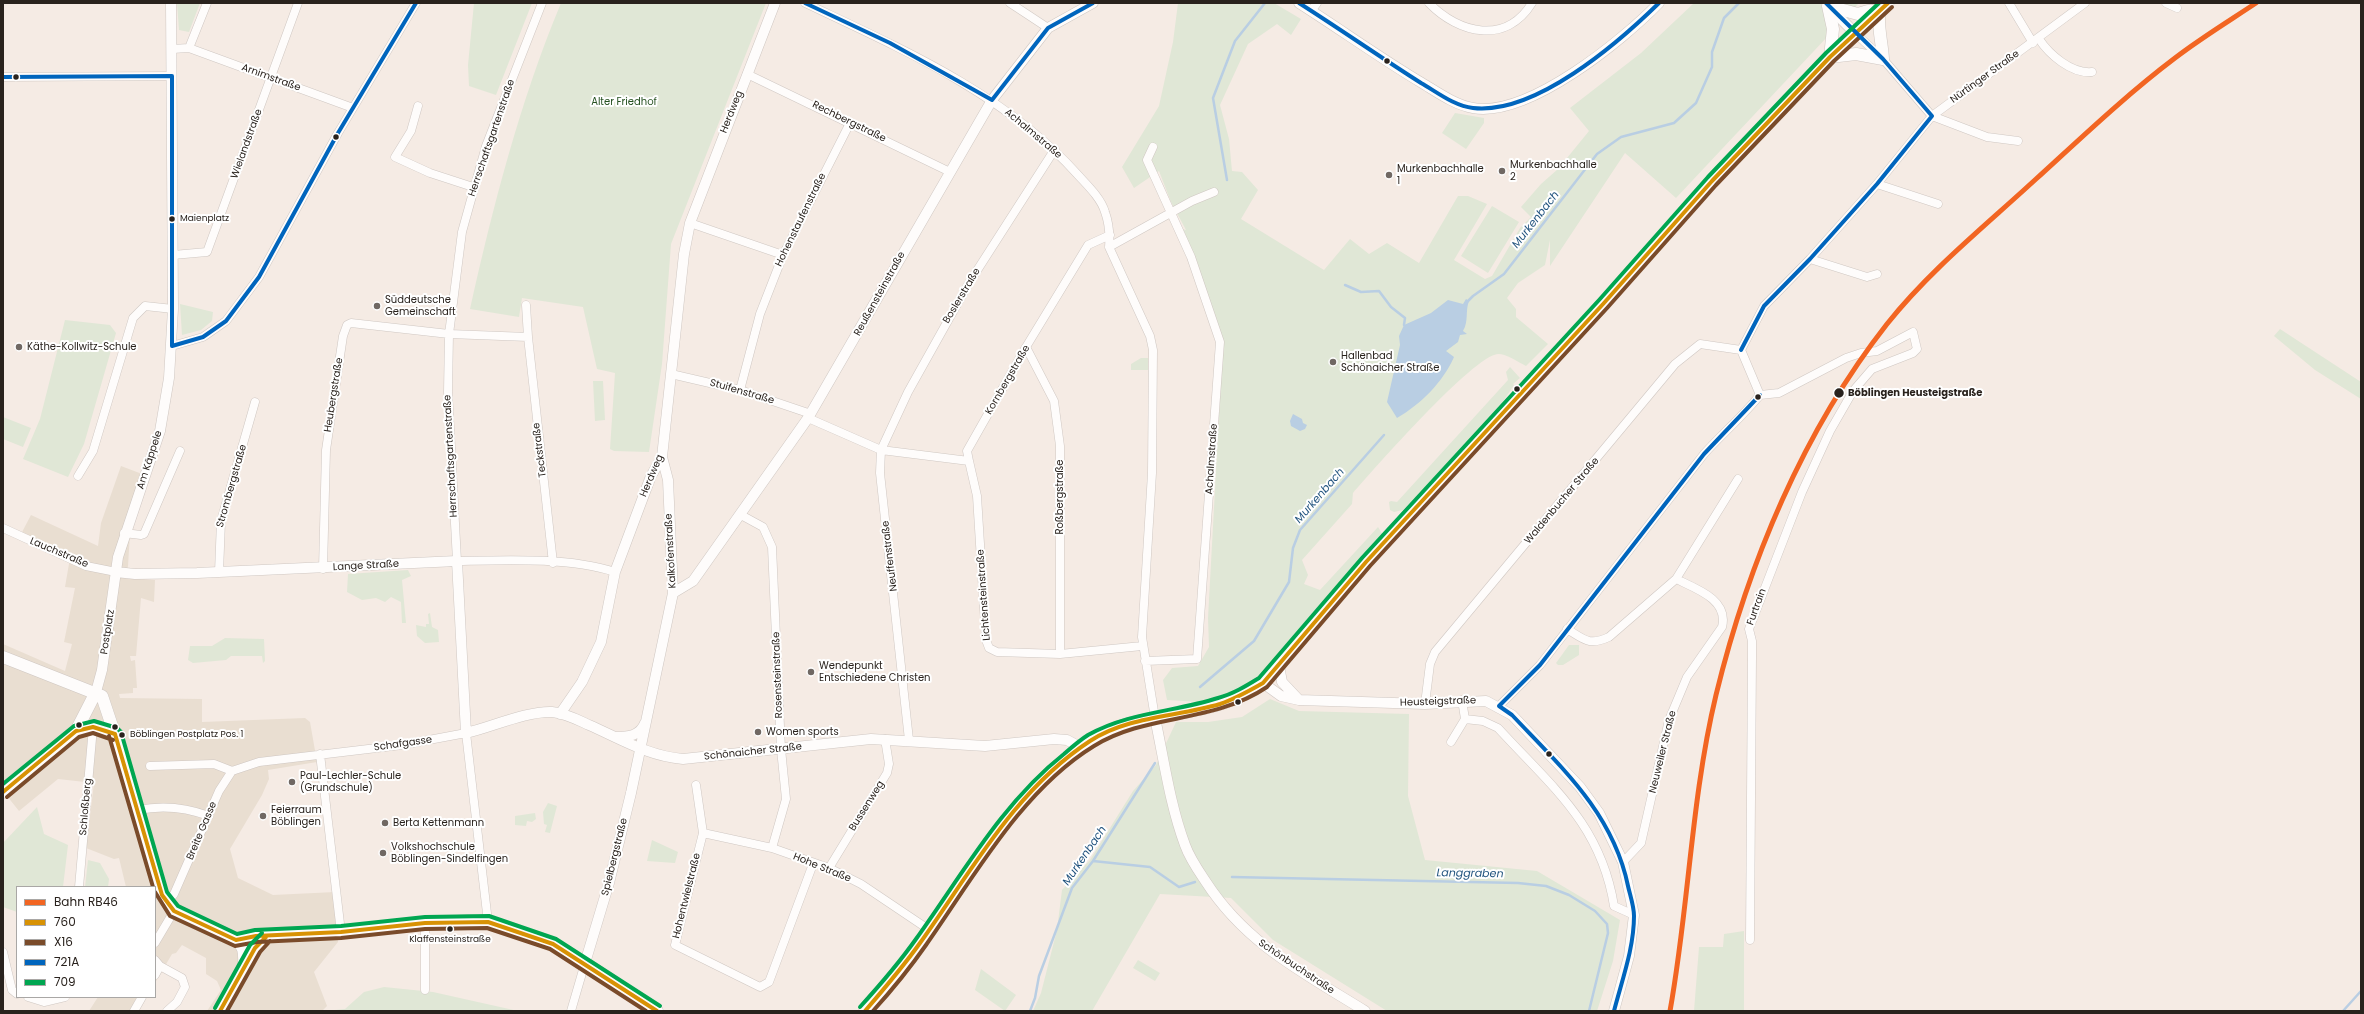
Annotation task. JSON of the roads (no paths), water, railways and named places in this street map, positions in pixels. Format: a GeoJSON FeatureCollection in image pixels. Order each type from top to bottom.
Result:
{"type":"FeatureCollection","features":[{"type":"Feature","properties":{"kind":"main road"},"geometry":{"type":"LineString","coordinates":[[865,1011],[928,929],[998,830],[1043,781],[1082,748],[1112,730],[1155,718],[1217,706],[1244,696],[1263,682],[1366,562],[1604,303],[1712,181],[1830,57],[1888,3]]}},
{"type":"Feature","properties":{"kind":"main road"},"geometry":{"type":"LineString","coordinates":[[1827,4],[1858,14],[1868,11],[1879,11]]}},
{"type":"Feature","properties":{"kind":"main road"},"geometry":{"type":"LineString","coordinates":[[1827,4],[1833,29],[1830,57]]}},
{"type":"Feature","properties":{"kind":"main road"},"geometry":{"type":"LineString","coordinates":[[1830,57],[1856,54],[1883,59],[1882,45],[1878,33],[1879,11]]}},
{"type":"Feature","properties":{"kind":"main road"},"geometry":{"type":"LineString","coordinates":[[3,657],[96,692],[103,698],[138,810],[162,896],[170,907],[236,940],[242,949],[244,968]]}},
{"type":"Feature","properties":{"kind":"main road","name":"Postplatz"},"geometry":{"type":"LineString","coordinates":[[76,731],[96,692]]}},
{"type":"Feature","properties":{"kind":"main road"},"geometry":{"type":"LineString","coordinates":[[3,792],[76,731],[93,727],[115,734]]}},
{"type":"Feature","properties":{"kind":"main road"},"geometry":{"type":"LineString","coordinates":[[236,940],[258,936],[266,937],[341,932],[425,923],[468,921],[488,922],[553,944],[585,963],[657,1011]]}},
{"type":"Feature","properties":{"kind":"main road"},"geometry":{"type":"LineString","coordinates":[[220,1011],[258,943],[266,937]]}},
{"type":"Feature","properties":{"kind":"street","name":"Am Käppele"},"geometry":{"type":"LineString","coordinates":[[116,572],[124,534],[160,431],[166,405],[172,346],[173,255],[171,3]]}},
{"type":"Feature","properties":{"kind":"street"},"geometry":{"type":"LineString","coordinates":[[172,49],[189,48],[208,3]]}},
{"type":"Feature","properties":{"kind":"street","name":"Wielandstraße"},"geometry":{"type":"LineString","coordinates":[[173,255],[207,252],[298,3]]}},
{"type":"Feature","properties":{"kind":"street"},"geometry":{"type":"LineString","coordinates":[[172,346],[203,337],[226,321],[259,277],[353,108],[416,3]]}},
{"type":"Feature","properties":{"kind":"street","name":"Herrschaftsgartenstraße"},"geometry":{"type":"LineString","coordinates":[[488,922],[466,733],[450,450],[449,334],[462,232],[473,187],[492,131],[542,3]]}},
{"type":"Feature","properties":{"kind":"street","name":"Herdweg"},"geometry":{"type":"LineString","coordinates":[[560,714],[582,682],[601,642],[615,572],[651,476],[662,457],[684,254],[690,222],[775,3]]}},
{"type":"Feature","properties":{"kind":"street","name":"Achalmstraße"},"geometry":{"type":"LineString","coordinates":[[806,3],[890,43],[992,100],[1055,150],[1088,187],[1105,210],[1110,234],[1109,247],[1150,336],[1153,350],[1152,473],[1142,646],[1155,718]]}},
{"type":"Feature","properties":{"kind":"street"},"geometry":{"type":"LineString","coordinates":[[1010,3],[1022,6],[1048,28]]}},
{"type":"Feature","properties":{"kind":"street","name":"Reußensteinstraße"},"geometry":{"type":"LineString","coordinates":[[673,593],[693,581],[741,515],[809,416],[992,100],[1048,28],[1093,3]]}},
{"type":"Feature","properties":{"kind":"street"},"geometry":{"type":"LineString","coordinates":[[1299,3],[1314,7],[1438,93],[1473,108],[1489,108],[1508,105],[1529,98],[1547,88],[1617,42],[1659,3]]}},
{"type":"Feature","properties":{"kind":"street"},"geometry":{"type":"LineString","coordinates":[[1429,3],[1438,12],[1466,29],[1486,31],[1507,28],[1526,11],[1532,3]]}},
{"type":"Feature","properties":{"kind":"street"},"geometry":{"type":"LineString","coordinates":[[2009,3],[2036,41],[2048,51],[2059,60],[2078,70],[2092,72]]}},
{"type":"Feature","properties":{"kind":"street","name":"Nürtinger Straße"},"geometry":{"type":"LineString","coordinates":[[1741,350],[1764,306],[1810,259],[1877,184],[1932,116],[2036,41],[2085,3]]}},
{"type":"Feature","properties":{"kind":"street"},"geometry":{"type":"LineString","coordinates":[[2166,3],[2177,8]]}},
{"type":"Feature","properties":{"kind":"street"},"geometry":{"type":"LineString","coordinates":[[1827,4],[1883,59],[1932,116],[1987,137],[2018,141]]}},
{"type":"Feature","properties":{"kind":"street","name":"Arnimstraße"},"geometry":{"type":"LineString","coordinates":[[189,48],[353,108]]}},
{"type":"Feature","properties":{"kind":"street","name":"Rechbergstraße"},"geometry":{"type":"LineString","coordinates":[[747,74],[850,122],[950,172]]}},
{"type":"Feature","properties":{"kind":"street"},"geometry":{"type":"LineString","coordinates":[[3,77],[172,76]]}},
{"type":"Feature","properties":{"kind":"street"},"geometry":{"type":"LineString","coordinates":[[418,106],[411,130],[395,158],[473,187]]}},
{"type":"Feature","properties":{"kind":"street","name":"Hohenstaufenstraße"},"geometry":{"type":"LineString","coordinates":[[740,390],[760,314],[783,255],[850,122]]}},
{"type":"Feature","properties":{"kind":"street","name":"Achalmstraße"},"geometry":{"type":"LineString","coordinates":[[1145,661],[1197,659],[1220,342],[1191,256],[1170,215],[1147,160],[1153,148]]}},
{"type":"Feature","properties":{"kind":"street","name":"Boslerstraße"},"geometry":{"type":"LineString","coordinates":[[881,450],[908,392],[969,283],[1055,150]]}},
{"type":"Feature","properties":{"kind":"street"},"geometry":{"type":"LineString","coordinates":[[1877,184],[1938,204]]}},
{"type":"Feature","properties":{"kind":"street"},"geometry":{"type":"LineString","coordinates":[[1109,247],[1170,215],[1192,201],[1214,192]]}},
{"type":"Feature","properties":{"kind":"street"},"geometry":{"type":"LineString","coordinates":[[690,222],[783,255]]}},
{"type":"Feature","properties":{"kind":"street","name":"Kornbergstraße"},"geometry":{"type":"LineString","coordinates":[[969,461],[967,451],[1026,347],[1088,245],[1110,234]]}},
{"type":"Feature","properties":{"kind":"street"},"geometry":{"type":"LineString","coordinates":[[1810,259],[1867,277],[1877,274]]}},
{"type":"Feature","properties":{"kind":"street","name":"Teckstraße"},"geometry":{"type":"LineString","coordinates":[[526,305],[528,337],[553,563]]}},
{"type":"Feature","properties":{"kind":"street"},"geometry":{"type":"LineString","coordinates":[[78,476],[93,450],[133,318],[145,306],[173,309]]}},
{"type":"Feature","properties":{"kind":"street","name":"Heubergstraße"},"geometry":{"type":"LineString","coordinates":[[323,569],[326,450],[337,370],[347,325],[350,323],[449,334]]}},
{"type":"Feature","properties":{"kind":"street","name":"Furtrain"},"geometry":{"type":"LineString","coordinates":[[1750,940],[1752,656],[1749,629],[1802,492],[1830,431],[1853,391],[1872,369],[1913,353],[1917,349],[1913,332],[1877,351],[1861,353],[1846,358],[1778,392],[1760,395]]}},
{"type":"Feature","properties":{"kind":"street"},"geometry":{"type":"LineString","coordinates":[[449,334],[528,337]]}},
{"type":"Feature","properties":{"kind":"street","name":"Waldenbucher Straße"},"geometry":{"type":"LineString","coordinates":[[1425,704],[1430,664],[1435,652],[1675,364],[1700,344],[1741,350]]}},
{"type":"Feature","properties":{"kind":"street","name":"Roßbergstraße"},"geometry":{"type":"LineString","coordinates":[[1026,347],[1054,401],[1060,446],[1060,654]]}},
{"type":"Feature","properties":{"kind":"street"},"geometry":{"type":"LineString","coordinates":[[1614,1011],[1629,956],[1634,915],[1624,862],[1599,813],[1580,787],[1512,715],[1499,706],[1540,665],[1704,454],[1727,429],[1747,412],[1760,395],[1741,350]]}},
{"type":"Feature","properties":{"kind":"street","name":"Stuifenstraße"},"geometry":{"type":"LineString","coordinates":[[672,374],[740,390],[809,416]]}},
{"type":"Feature","properties":{"kind":"street","name":"Strombergstraße"},"geometry":{"type":"LineString","coordinates":[[219,572],[221,520],[255,402]]}},
{"type":"Feature","properties":{"kind":"street"},"geometry":{"type":"LineString","coordinates":[[809,416],[881,450],[969,461]]}},
{"type":"Feature","properties":{"kind":"street","name":"Neuffenstraße"},"geometry":{"type":"LineString","coordinates":[[881,450],[880,472],[909,740]]}},
{"type":"Feature","properties":{"kind":"street"},"geometry":{"type":"LineString","coordinates":[[124,534],[141,535],[146,529],[180,451]]}},
{"type":"Feature","properties":{"kind":"street","name":"Kalkofenstraße"},"geometry":{"type":"LineString","coordinates":[[641,750],[673,593],[668,480],[662,457]]}},
{"type":"Feature","properties":{"kind":"street","name":"Lichtensteinstraße"},"geometry":{"type":"LineString","coordinates":[[969,461],[977,496],[986,640],[989,648],[997,652],[1060,654],[1142,646]]}},
{"type":"Feature","properties":{"kind":"street"},"geometry":{"type":"LineString","coordinates":[[1568,629],[1587,642],[1597,642],[1609,637],[1676,579],[1738,479]]}},
{"type":"Feature","properties":{"kind":"street","name":"Rosensteinstraße"},"geometry":{"type":"LineString","coordinates":[[741,515],[763,527],[772,547],[781,748],[786,799],[772,848]]}},
{"type":"Feature","properties":{"kind":"street","name":"Lauchstraße"},"geometry":{"type":"LineString","coordinates":[[3,528],[86,566],[116,572]]}},
{"type":"Feature","properties":{"kind":"street","name":"Lange Straße"},"geometry":{"type":"LineString","coordinates":[[116,572],[135,574],[323,569],[496,560],[600,567],[615,572]]}},
{"type":"Feature","properties":{"kind":"street","name":"Postplatz"},"geometry":{"type":"LineString","coordinates":[[96,692],[102,670],[116,572]]}},
{"type":"Feature","properties":{"kind":"street","name":"Neuweiler Straße"},"geometry":{"type":"LineString","coordinates":[[1624,862],[1641,843],[1669,720],[1687,677],[1722,627],[1725,617],[1723,610],[1706,593],[1676,579]]}},
{"type":"Feature","properties":{"kind":"street"},"geometry":{"type":"LineString","coordinates":[[1278,666],[1282,682],[1299,700]]}},
{"type":"Feature","properties":{"kind":"street","name":"Heusteigstraße"},"geometry":{"type":"LineString","coordinates":[[1263,682],[1282,696],[1299,700],[1425,704],[1462,700],[1486,701],[1499,706]]}},
{"type":"Feature","properties":{"kind":"street"},"geometry":{"type":"LineString","coordinates":[[1451,742],[1465,718],[1462,700]]}},
{"type":"Feature","properties":{"kind":"street","name":"Schafgasse"},"geometry":{"type":"LineString","coordinates":[[232,771],[258,762],[402,745],[466,733],[538,714],[560,714]]}},
{"type":"Feature","properties":{"kind":"street","name":"Schönaicher Straße"},"geometry":{"type":"LineString","coordinates":[[560,714],[615,736],[641,750],[656,755],[683,758],[885,739],[985,746],[1054,739],[1067,740],[1082,748]]}},
{"type":"Feature","properties":{"kind":"street","name":"Kalkofenstraße"},"geometry":{"type":"LineString","coordinates":[[615,736],[628,737],[636,734],[643,728],[648,714]]}},
{"type":"Feature","properties":{"kind":"street","name":"Schönbuchstraße"},"geometry":{"type":"LineString","coordinates":[[1155,718],[1176,813],[1185,846],[1192,861],[1226,911],[1260,944],[1365,1011]]}},
{"type":"Feature","properties":{"kind":"street"},"geometry":{"type":"LineString","coordinates":[[1465,718],[1483,721],[1498,728],[1567,803],[1584,824],[1596,844],[1610,881],[1614,906],[1634,915]]}},
{"type":"Feature","properties":{"kind":"street","name":"Schloßberg"},"geometry":{"type":"LineString","coordinates":[[79,886],[93,727]]}},
{"type":"Feature","properties":{"kind":"street","name":"Bussenweg"},"geometry":{"type":"LineString","coordinates":[[829,868],[887,773],[889,764],[885,739]]}},
{"type":"Feature","properties":{"kind":"street","name":"Spielbergstraße"},"geometry":{"type":"LineString","coordinates":[[585,963],[609,881],[641,750]]}},
{"type":"Feature","properties":{"kind":"street"},"geometry":{"type":"LineString","coordinates":[[320,754],[341,932]]}},
{"type":"Feature","properties":{"kind":"street"},"geometry":{"type":"LineString","coordinates":[[150,766],[214,764],[232,771]]}},
{"type":"Feature","properties":{"kind":"street","name":"Breite Gasse"},"geometry":{"type":"LineString","coordinates":[[156,941],[174,894],[219,791],[232,771]]}},
{"type":"Feature","properties":{"kind":"street","name":"Hohentwielstraße"},"geometry":{"type":"LineString","coordinates":[[696,785],[703,833],[675,945],[760,986],[769,982],[773,976],[812,864]]}},
{"type":"Feature","properties":{"kind":"street"},"geometry":{"type":"LineString","coordinates":[[138,810],[161,807],[189,809],[209,816]]}},
{"type":"Feature","properties":{"kind":"street","name":"Hohe Straße"},"geometry":{"type":"LineString","coordinates":[[703,833],[772,848],[812,864],[829,868],[861,884],[928,929]]}},
{"type":"Feature","properties":{"kind":"street"},"geometry":{"type":"LineString","coordinates":[[425,923],[425,990]]}},
{"type":"Feature","properties":{"kind":"street"},"geometry":{"type":"LineString","coordinates":[[3,952],[12,990],[16,993]]}},
{"type":"Feature","properties":{"kind":"street"},"geometry":{"type":"LineString","coordinates":[[158,963],[182,978],[185,987],[177,1002],[167,1011]]}},
{"type":"Feature","properties":{"kind":"street"},"geometry":{"type":"LineString","coordinates":[[571,1011],[585,963]]}},
{"type":"Feature","properties":{"kind":"street"},"geometry":{"type":"LineString","coordinates":[[31,998],[44,1002],[61,998]]}},
{"type":"Feature","properties":{"kind":"street"},"geometry":{"type":"LineString","coordinates":[[134,1011],[141,998]]}},
{"type":"Feature","properties":{"kind":"water"},"geometry":{"type":"Polygon","coordinates":[[[1466,299],[1469,301],[1466,324],[1463,331],[1467,334],[1460,335],[1458,342],[1446,351],[1454,357],[1444,375],[1423,399],[1397,418],[1387,402],[1400,345],[1399,336],[1404,325],[1431,313],[1448,300],[1463,304],[1466,299]]]}},
{"type":"Feature","properties":{"kind":"water"},"geometry":{"type":"Polygon","coordinates":[[[1293,414],[1302,419],[1303,423],[1307,425],[1305,429],[1300,431],[1291,426],[1290,421],[1293,414]]]}},
{"type":"Feature","properties":{"kind":"waterway"},"geometry":{"type":"LineString","coordinates":[[1227,180],[1213,98],[1235,41],[1265,3]]}},
{"type":"Feature","properties":{"kind":"waterway","name":"Murkenbach"},"geometry":{"type":"LineString","coordinates":[[1466,303],[1473,296],[1504,274],[1597,154],[1621,137],[1674,123],[1696,103],[1712,67],[1712,52],[1724,18],[1739,3]]}},
{"type":"Feature","properties":{"kind":"waterway"},"geometry":{"type":"LineString","coordinates":[[1345,285],[1361,292],[1379,291],[1391,307],[1405,318],[1404,325]]}},
{"type":"Feature","properties":{"kind":"waterway","name":"Murkenbach"},"geometry":{"type":"LineString","coordinates":[[1200,687],[1254,641],[1289,582],[1293,548],[1300,530],[1384,435]]}},
{"type":"Feature","properties":{"kind":"waterway","name":"Murkenbach"},"geometry":{"type":"LineString","coordinates":[[1030,1011],[1035,998],[1039,976],[1072,888],[1093,861],[1155,763]]}},
{"type":"Feature","properties":{"kind":"waterway","name":"Langgraben"},"geometry":{"type":"LineString","coordinates":[[1093,861],[1150,867],[1179,887],[1195,882]]}},
{"type":"Feature","properties":{"kind":"waterway","name":"Langgraben"},"geometry":{"type":"LineString","coordinates":[[1232,877],[1518,883],[1546,886],[1569,895],[1595,911],[1607,924],[1608,933],[1589,1011]]}},
{"type":"Feature","properties":{"kind":"waterway"},"geometry":{"type":"LineString","coordinates":[[2343,1011],[2361,991]]}},
{"type":"Feature","properties":{"kind":"rail line","name":"RB46"},"geometry":{"type":"LineString","coordinates":[[1670,1011],[1682,932],[1695,813],[1716,695],[1744,597],[1762,548],[1782,500],[1804,454],[1829,409],[1857,365],[1887,324],[1921,285],[1958,249],[2087,132],[2157,72],[2205,37],[2256,3]]}},
{"type":"Feature","properties":{"kind":"place","name":"Murkenbachhalle 2"},"geometry":{"type":"Point","coordinates":[1502,171]}},
{"type":"Feature","properties":{"kind":"place","name":"Murkenbachhalle 1"},"geometry":{"type":"Point","coordinates":[1389,175]}},
{"type":"Feature","properties":{"kind":"place","name":"Maienplatz"},"geometry":{"type":"Point","coordinates":[172,219]}},
{"type":"Feature","properties":{"kind":"place","name":"Süddeutsche Gemeinschaft"},"geometry":{"type":"Point","coordinates":[377,306]}},
{"type":"Feature","properties":{"kind":"place","name":"Käthe-Kollwitz-Schule"},"geometry":{"type":"Point","coordinates":[19,347]}},
{"type":"Feature","properties":{"kind":"place","name":"Hallenbad Schönaicher Straße"},"geometry":{"type":"Point","coordinates":[1333,362]}},
{"type":"Feature","properties":{"kind":"place","name":"Böblingen Heusteigstraße"},"geometry":{"type":"Point","coordinates":[1839,393]}},
{"type":"Feature","properties":{"kind":"place","name":"Wendepunkt Entschiedene Christen"},"geometry":{"type":"Point","coordinates":[811,672]}},
{"type":"Feature","properties":{"kind":"place","name":"Women sports"},"geometry":{"type":"Point","coordinates":[758,732]}},
{"type":"Feature","properties":{"kind":"place","name":"Böblingen Postplatz Pos. 1"},"geometry":{"type":"Point","coordinates":[122,735]}},
{"type":"Feature","properties":{"kind":"place","name":"Paul-Lechler-Schule (Grundschule)"},"geometry":{"type":"Point","coordinates":[292,782]}},
{"type":"Feature","properties":{"kind":"place","name":"Feierraum Böblingen"},"geometry":{"type":"Point","coordinates":[263,816]}},
{"type":"Feature","properties":{"kind":"place","name":"Berta Kettenmann"},"geometry":{"type":"Point","coordinates":[385,823]}},
{"type":"Feature","properties":{"kind":"place","name":"Volkshochschule Böblingen-Sindelfingen"},"geometry":{"type":"Point","coordinates":[383,853]}},
{"type":"Feature","properties":{"kind":"place","name":"Klaffensteinstraße"},"geometry":{"type":"Point","coordinates":[450,929]}},
{"type":"Feature","properties":{"kind":"park label","name":"Alter Friedhof"},"geometry":{"type":"Point","coordinates":[624,102]}}]}
